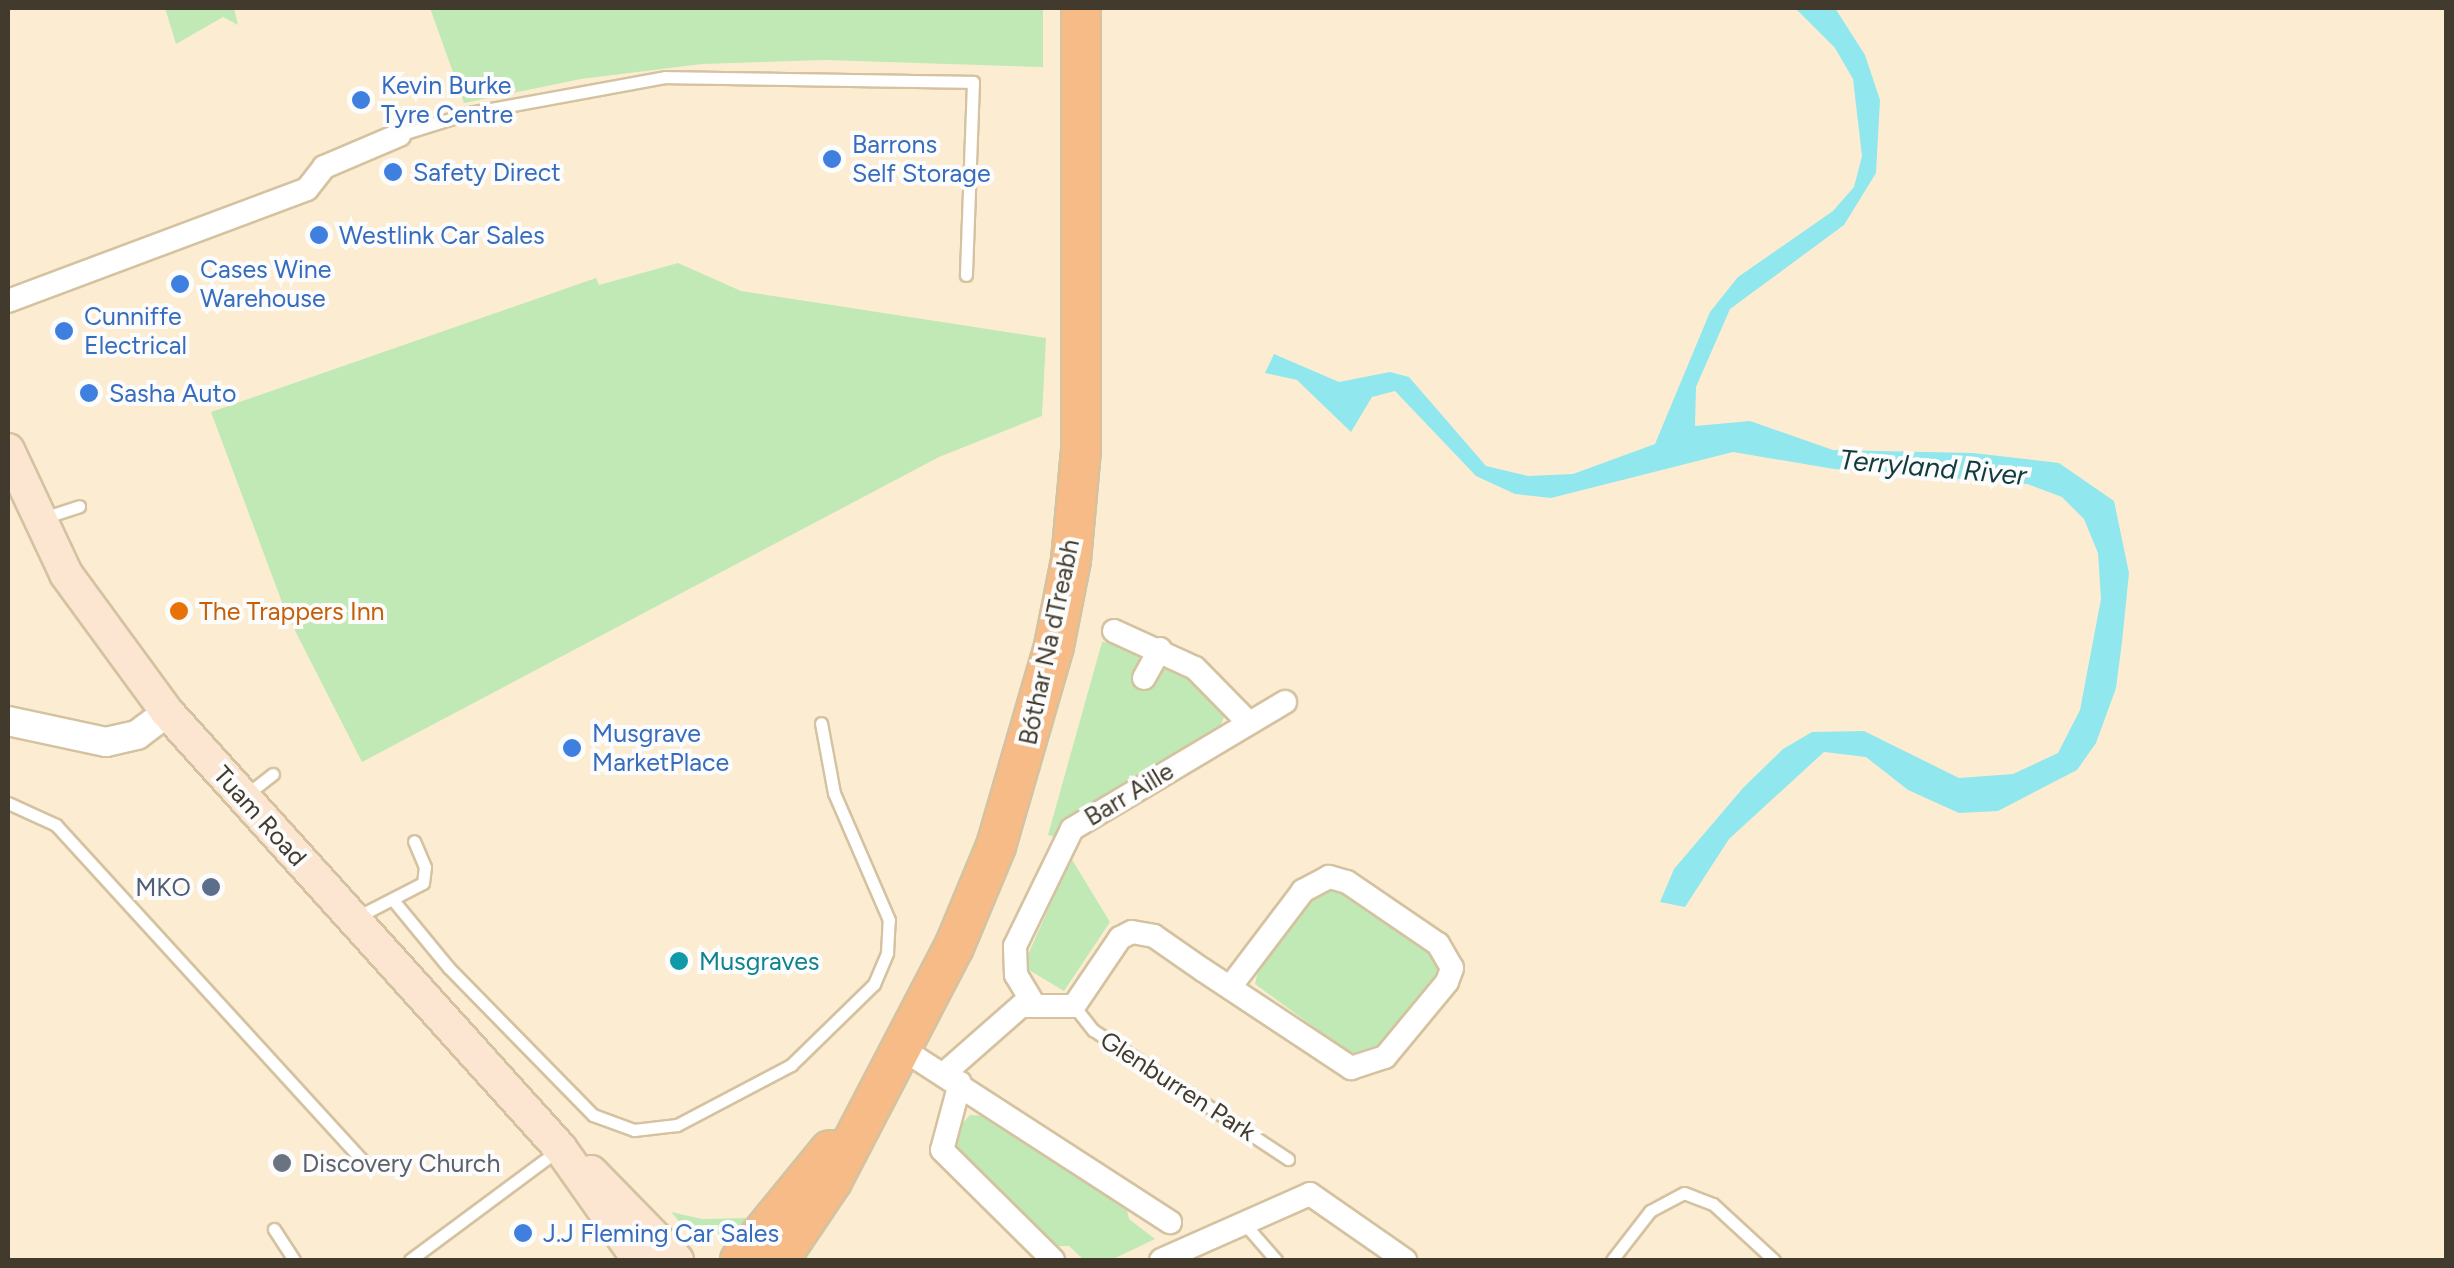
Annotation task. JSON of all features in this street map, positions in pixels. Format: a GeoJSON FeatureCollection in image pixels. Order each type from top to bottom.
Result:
{"type":"FeatureCollection","features":[{"type":"Feature","properties":{"kind":"highway","name":"Bóthar Na dTreabh"},"geometry":{"type":"LineString","coordinates":[[779,1260],[832,1182],[861,1120],[904,1050],[996,846],[1041,697],[1071,560],[1084,366],[1081,8]]}},
{"type":"Feature","properties":{"kind":"highway","name":"Bóthar Na dTreabh"},"geometry":{"type":"LineString","coordinates":[[740,1260],[811,1168],[861,1120]]}},
{"type":"Feature","properties":{"kind":"main road","name":"Tuam Road"},"geometry":{"type":"LineString","coordinates":[[8,450],[66,574],[167,712],[560,1148],[637,1259]]}},
{"type":"Feature","properties":{"kind":"main road","name":"Tuam Road"},"geometry":{"type":"LineString","coordinates":[[560,1148],[618,1193],[677,1260]]}},
{"type":"Feature","properties":{"kind":"street"},"geometry":{"type":"LineString","coordinates":[[8,301],[307,189],[324,167],[399,135]]}},
{"type":"Feature","properties":{"kind":"street"},"geometry":{"type":"LineString","coordinates":[[1114,631],[1160,649],[1213,682],[1249,723]]}},
{"type":"Feature","properties":{"kind":"street"},"geometry":{"type":"LineString","coordinates":[[1144,678],[1160,649]]}},
{"type":"Feature","properties":{"kind":"street","name":"Barr Aille"},"geometry":{"type":"LineString","coordinates":[[1033,1003],[1016,974],[1016,946],[1072,830],[1285,702]]}},
{"type":"Feature","properties":{"kind":"street"},"geometry":{"type":"LineString","coordinates":[[8,721],[106,742],[137,735],[167,712]]}},
{"type":"Feature","properties":{"kind":"street"},"geometry":{"type":"LineString","coordinates":[[1053,1260],[942,1150],[953,1077],[997,1024],[1033,1003],[1074,1006],[1120,938],[1132,932],[1154,936],[1230,988],[1361,1070],[1385,1057],[1447,982],[1450,958],[1347,882],[1328,877],[1302,891],[1230,988]]}},
{"type":"Feature","properties":{"kind":"street"},"geometry":{"type":"LineString","coordinates":[[904,1050],[953,1077],[1170,1222]]}},
{"type":"Feature","properties":{"kind":"street"},"geometry":{"type":"LineString","coordinates":[[1162,1260],[1242,1221],[1310,1194],[1328,1201],[1405,1260]]}},
{"type":"Feature","properties":{"kind":"lane"},"geometry":{"type":"LineString","coordinates":[[399,135],[469,114],[666,78],[972,82],[966,275]]}},
{"type":"Feature","properties":{"kind":"lane"},"geometry":{"type":"LineString","coordinates":[[39,520],[78,506]]}},
{"type":"Feature","properties":{"kind":"lane"},"geometry":{"type":"LineString","coordinates":[[393,900],[449,968],[593,1116],[634,1130],[677,1125],[791,1065],[874,984],[887,953],[889,920],[834,793],[821,723]]}},
{"type":"Feature","properties":{"kind":"lane"},"geometry":{"type":"LineString","coordinates":[[242,798],[273,774]]}},
{"type":"Feature","properties":{"kind":"lane"},"geometry":{"type":"LineString","coordinates":[[8,803],[56,826],[103,873],[362,1160]]}},
{"type":"Feature","properties":{"kind":"lane"},"geometry":{"type":"LineString","coordinates":[[354,919],[393,900],[426,875],[414,841]]}},
{"type":"Feature","properties":{"kind":"lane","name":"Glenburren Park"},"geometry":{"type":"LineString","coordinates":[[1074,1006],[1093,1030],[1288,1159]]}},
{"type":"Feature","properties":{"kind":"lane"},"geometry":{"type":"LineString","coordinates":[[410,1260],[560,1148]]}},
{"type":"Feature","properties":{"kind":"lane"},"geometry":{"type":"LineString","coordinates":[[1612,1260],[1650,1211],[1684,1193],[1713,1204],[1774,1260]]}},
{"type":"Feature","properties":{"kind":"lane"},"geometry":{"type":"LineString","coordinates":[[1242,1221],[1276,1260]]}},
{"type":"Feature","properties":{"kind":"lane"},"geometry":{"type":"LineString","coordinates":[[274,1229],[294,1260]]}},
{"type":"Feature","properties":{"kind":"green space"},"geometry":{"type":"Polygon","coordinates":[[[165,8],[234,8],[238,25],[223,17],[176,44],[165,8]]]}},
{"type":"Feature","properties":{"kind":"green space"},"geometry":{"type":"Polygon","coordinates":[[[430,8],[1043,8],[1043,67],[825,60],[702,64],[581,79],[464,103],[430,8]]]}},
{"type":"Feature","properties":{"kind":"green space"},"geometry":{"type":"Polygon","coordinates":[[[678,263],[741,291],[1046,338],[1042,416],[939,457],[362,762],[286,613],[211,412],[596,278],[599,285],[678,263]]]}},
{"type":"Feature","properties":{"kind":"green space"},"geometry":{"type":"Polygon","coordinates":[[[1102,642],[1127,643],[1161,669],[1176,666],[1222,703],[1224,717],[1218,732],[1058,838],[1048,835],[1102,642]]]}},
{"type":"Feature","properties":{"kind":"green space"},"geometry":{"type":"Polygon","coordinates":[[[1071,858],[1110,922],[1064,991],[1029,970],[1027,957],[1071,858]]]}},
{"type":"Feature","properties":{"kind":"green space"},"geometry":{"type":"Polygon","coordinates":[[[1339,889],[1437,954],[1441,973],[1376,1052],[1355,1057],[1255,984],[1258,971],[1318,893],[1339,889]]]}},
{"type":"Feature","properties":{"kind":"green space"},"geometry":{"type":"Polygon","coordinates":[[[970,1115],[988,1116],[1126,1206],[1129,1219],[1155,1239],[1111,1260],[1084,1260],[1069,1246],[1053,1246],[955,1153],[952,1135],[970,1115]]]}},
{"type":"Feature","properties":{"kind":"green space"},"geometry":{"type":"Polygon","coordinates":[[[671,1212],[702,1219],[750,1218],[729,1233],[692,1236],[671,1212]]]}},
{"type":"Feature","properties":{"kind":"water","name":"Terryland River"},"geometry":{"type":"Polygon","coordinates":[[[1795,8],[1835,8],[1865,55],[1880,100],[1876,173],[1844,225],[1730,309],[1696,387],[1695,426],[1750,421],[1833,450],[1973,453],[2059,463],[2114,501],[2129,573],[2122,642],[2116,688],[2096,743],[2077,770],[1998,811],[1959,813],[1908,790],[1866,757],[1824,752],[1729,839],[1685,907],[1660,902],[1674,869],[1743,788],[1783,749],[1812,732],[1864,731],[1959,778],[2013,774],[2058,753],[2080,710],[2101,599],[2098,553],[2084,519],[2062,497],[2027,484],[1834,469],[1733,452],[1551,498],[1515,494],[1476,476],[1395,391],[1372,397],[1351,432],[1297,380],[1265,373],[1274,354],[1339,382],[1390,372],[1409,377],[1486,466],[1528,476],[1573,474],[1655,444],[1710,312],[1738,277],[1833,211],[1854,187],[1862,156],[1853,79],[1835,48],[1795,8]]]}},
{"type":"Feature","properties":{"kind":"place","name":"Kevin Burke Tyre Centre"},"geometry":{"type":"Point","coordinates":[361,100]}},
{"type":"Feature","properties":{"kind":"place","name":"Barrons Self Storage"},"geometry":{"type":"Point","coordinates":[832,159]}},
{"type":"Feature","properties":{"kind":"place","name":"Safety Direct"},"geometry":{"type":"Point","coordinates":[393,172]}},
{"type":"Feature","properties":{"kind":"place","name":"Westlink Car Sales"},"geometry":{"type":"Point","coordinates":[319,235]}},
{"type":"Feature","properties":{"kind":"place","name":"Cases Wine Warehouse"},"geometry":{"type":"Point","coordinates":[180,284]}},
{"type":"Feature","properties":{"kind":"place","name":"Cunniffe Electrical"},"geometry":{"type":"Point","coordinates":[64,331]}},
{"type":"Feature","properties":{"kind":"place","name":"Sasha Auto"},"geometry":{"type":"Point","coordinates":[89,393]}},
{"type":"Feature","properties":{"kind":"place","name":"The Trappers Inn"},"geometry":{"type":"Point","coordinates":[179,611]}},
{"type":"Feature","properties":{"kind":"place","name":"Musgrave MarketPlace"},"geometry":{"type":"Point","coordinates":[572,748]}},
{"type":"Feature","properties":{"kind":"place","name":"MKO"},"geometry":{"type":"Point","coordinates":[211,887]}},
{"type":"Feature","properties":{"kind":"place","name":"Musgraves"},"geometry":{"type":"Point","coordinates":[679,961]}},
{"type":"Feature","properties":{"kind":"place","name":"Discovery Church"},"geometry":{"type":"Point","coordinates":[282,1163]}},
{"type":"Feature","properties":{"kind":"place","name":"J.J Fleming Car Sales"},"geometry":{"type":"Point","coordinates":[523,1233]}}]}
